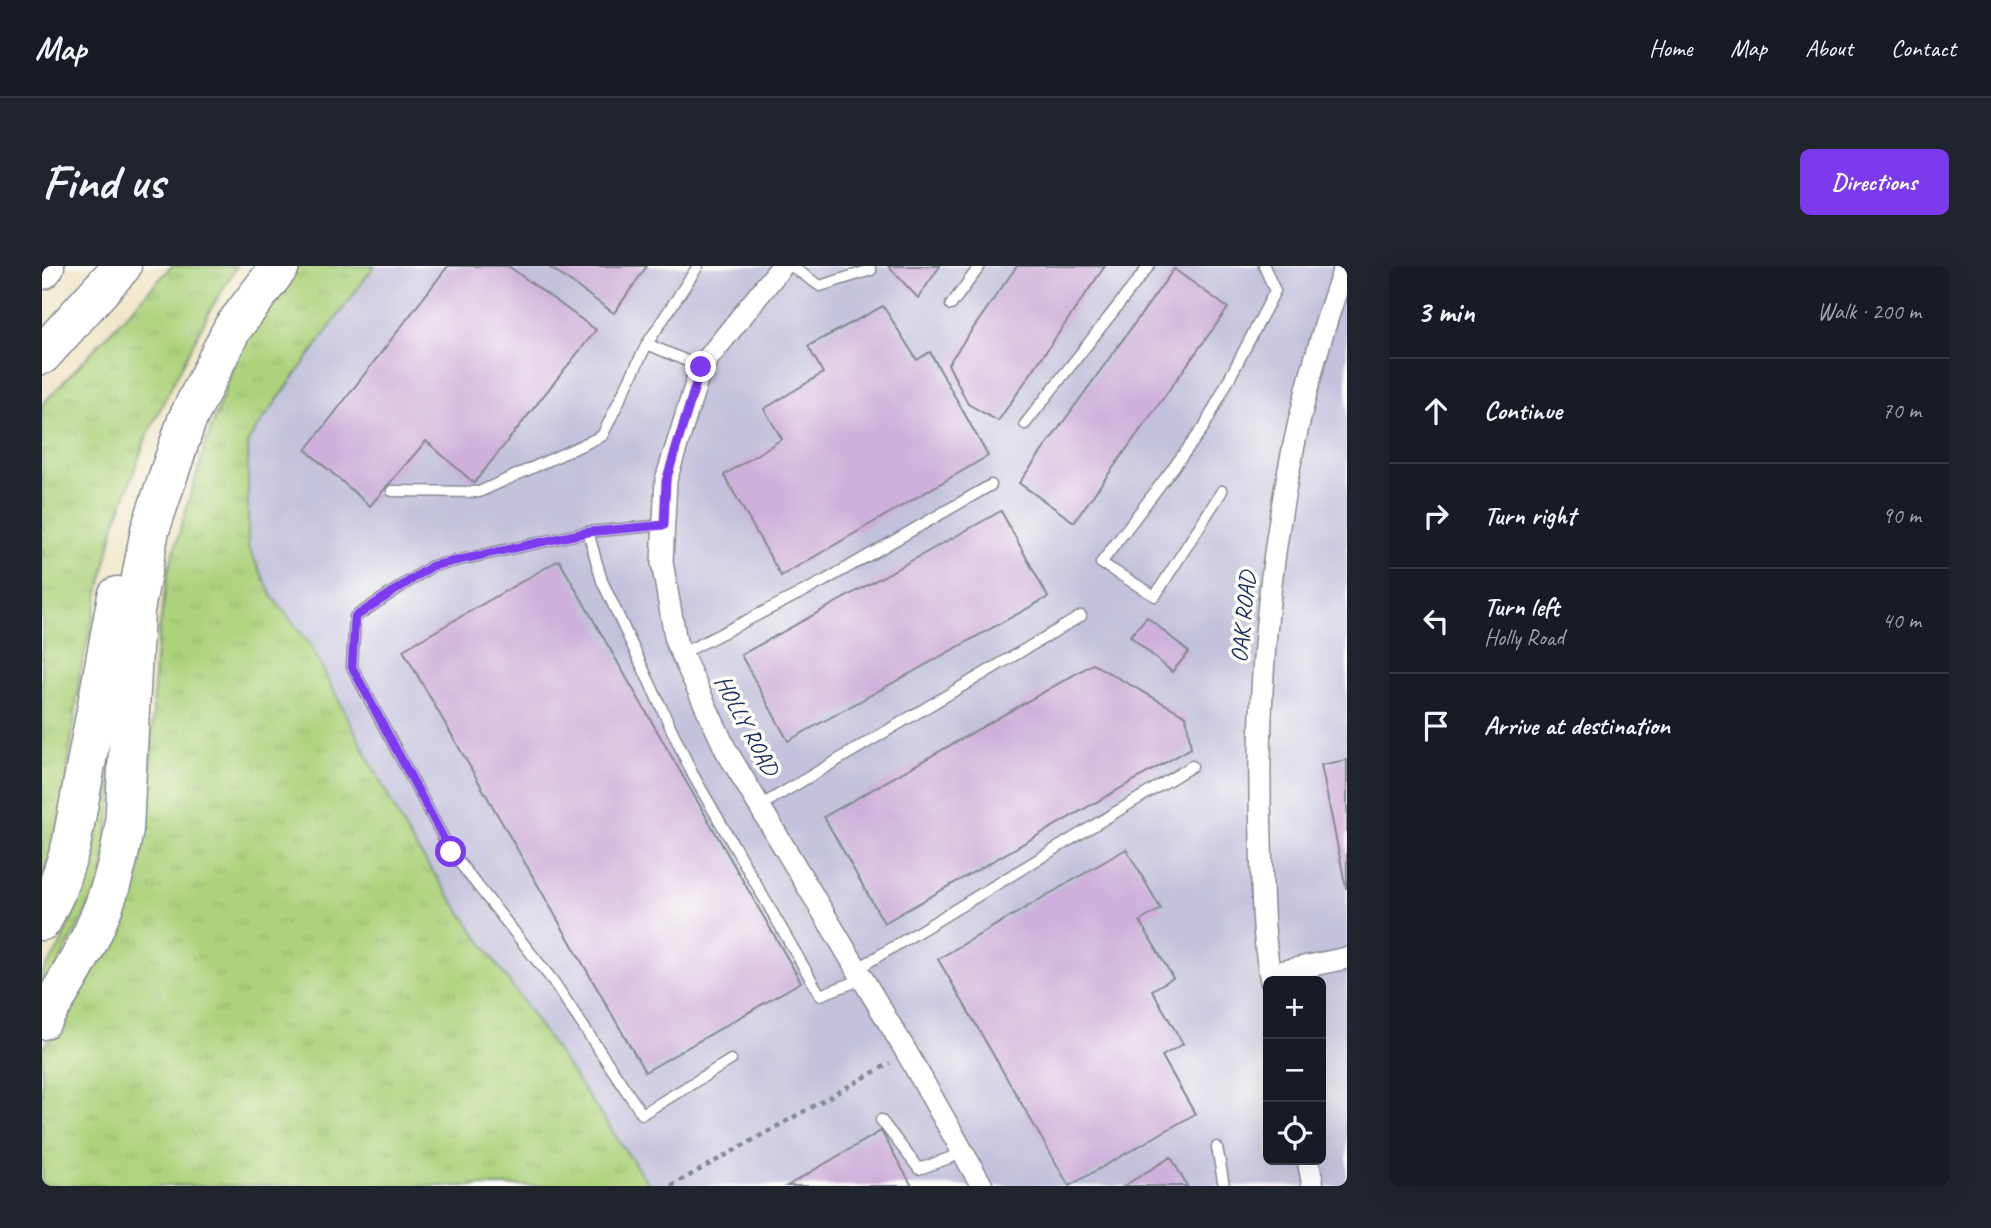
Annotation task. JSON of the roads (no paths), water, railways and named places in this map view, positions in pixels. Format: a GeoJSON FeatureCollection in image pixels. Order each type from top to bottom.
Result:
{"type":"FeatureCollection","features":[{"type":"Feature","properties":{"kind":"highway"},"geometry":{"type":"LineString","coordinates":[[42,355],[122,266]]}},
{"type":"Feature","properties":{"kind":"highway"},"geometry":{"type":"LineString","coordinates":[[42,920],[56,892],[71,846],[116,598],[144,492],[180,400],[229,303],[254,266]]}},
{"type":"Feature","properties":{"kind":"highway"},"geometry":{"type":"LineString","coordinates":[[42,1020],[73,974],[92,938],[119,864],[124,829],[135,610],[150,530],[187,420],[198,397],[232,330],[279,266]]}},
{"type":"Feature","properties":{"kind":"street","name":"HOLLY ROAD"},"geometry":{"type":"LineString","coordinates":[[782,266],[701,367],[666,481],[662,562],[676,642],[726,750],[907,1053],[982,1186]]}},
{"type":"Feature","properties":{"kind":"street","name":"OAK ROAD"},"geometry":{"type":"LineString","coordinates":[[1271,976],[1262,877],[1258,761],[1267,624],[1285,489],[1309,381],[1339,309],[1346,266]]}},
{"type":"Feature","properties":{"kind":"street"},"geometry":{"type":"LineString","coordinates":[[1279,976],[1347,958]]}},
{"type":"Feature","properties":{"kind":"street"},"geometry":{"type":"LineString","coordinates":[[1309,1165],[1313,1186]]}},
{"type":"Feature","properties":{"kind":"lane"},"geometry":{"type":"LineString","coordinates":[[391,491],[479,492],[602,436],[647,345],[698,266]]}},
{"type":"Feature","properties":{"kind":"lane"},"geometry":{"type":"LineString","coordinates":[[791,266],[820,286],[871,270]]}},
{"type":"Feature","properties":{"kind":"lane"},"geometry":{"type":"LineString","coordinates":[[951,305],[980,266]]}},
{"type":"Feature","properties":{"kind":"lane"},"geometry":{"type":"LineString","coordinates":[[1025,424],[1149,266]]}},
{"type":"Feature","properties":{"kind":"lane"},"geometry":{"type":"LineString","coordinates":[[1222,491],[1155,596],[1101,564],[1204,427],[1275,291],[1264,266]]}},
{"type":"Feature","properties":{"kind":"lane"},"geometry":{"type":"LineString","coordinates":[[647,345],[701,367]]}},
{"type":"Feature","properties":{"kind":"lane"},"geometry":{"type":"LineString","coordinates":[[681,654],[824,581],[991,485]]}},
{"type":"Feature","properties":{"kind":"lane"},"geometry":{"type":"LineString","coordinates":[[664,525],[588,532],[432,566],[355,617],[352,667],[451,852],[553,981],[642,1114],[731,1060]]}},
{"type":"Feature","properties":{"kind":"lane"},"geometry":{"type":"LineString","coordinates":[[588,532],[602,581],[693,775],[820,995],[860,974],[1192,766]]}},
{"type":"Feature","properties":{"kind":"lane"},"geometry":{"type":"LineString","coordinates":[[760,806],[1081,616]]}},
{"type":"Feature","properties":{"kind":"lane"},"geometry":{"type":"LineString","coordinates":[[881,1121],[919,1170],[964,1153]]}},
{"type":"Feature","properties":{"kind":"lane"},"geometry":{"type":"LineString","coordinates":[[1217,1147],[1224,1186]]}}]}
